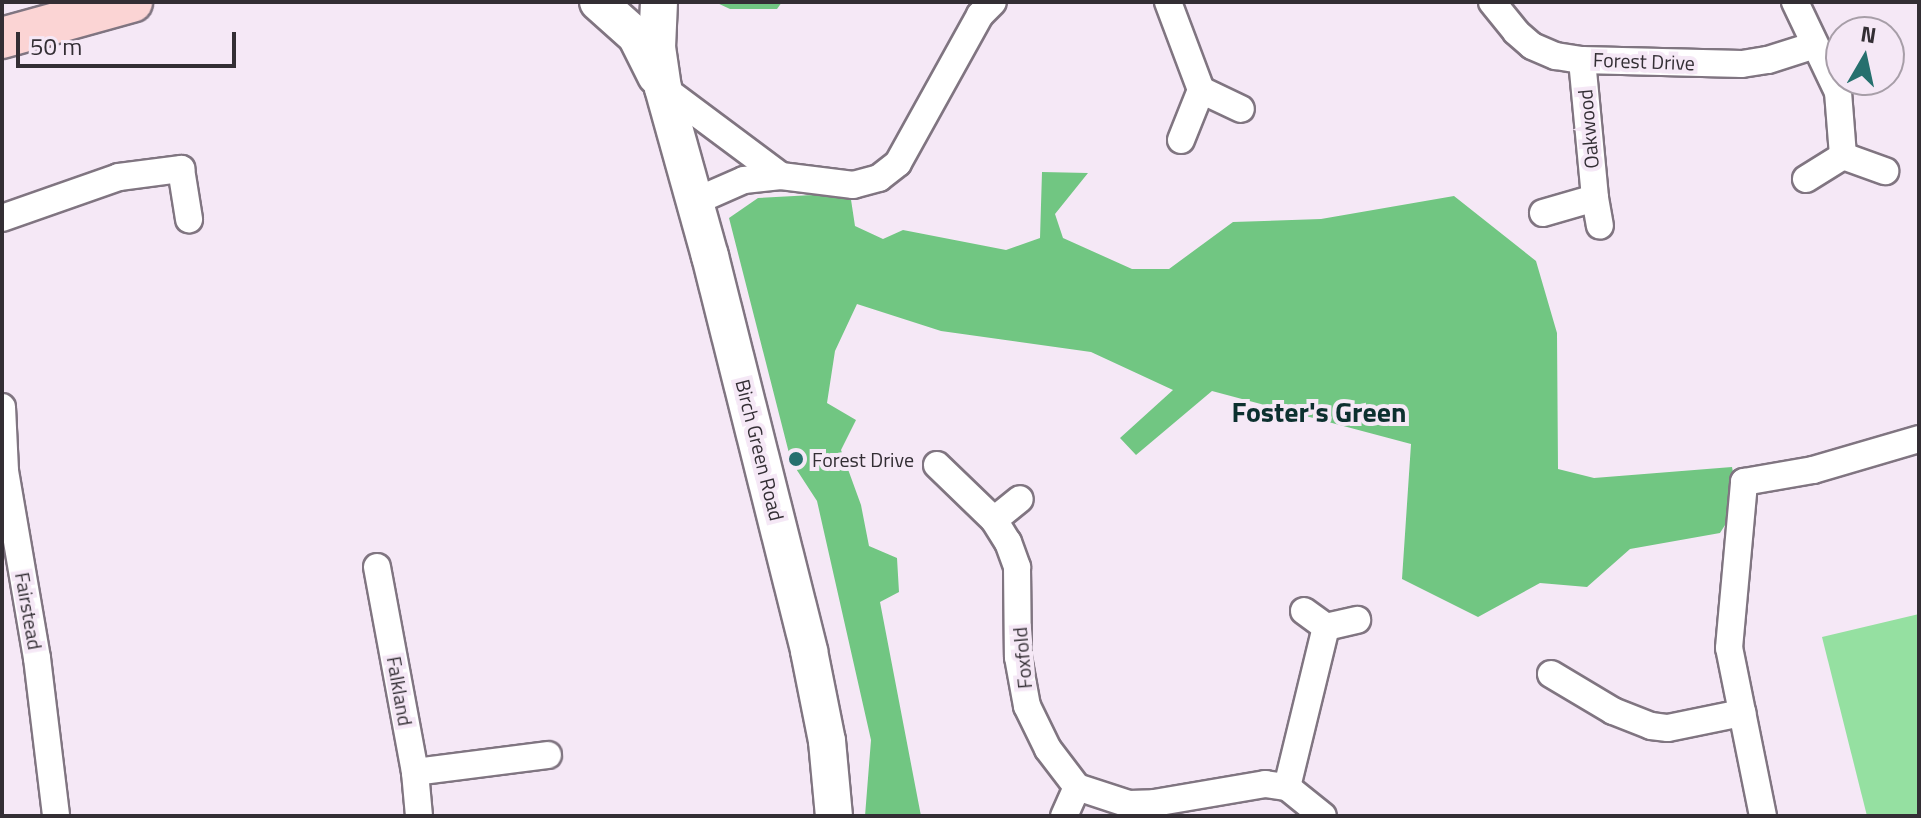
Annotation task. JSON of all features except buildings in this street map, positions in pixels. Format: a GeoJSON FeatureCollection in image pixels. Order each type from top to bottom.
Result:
{"type":"FeatureCollection","features":[{"type":"Feature","properties":{"kind":"main road"},"geometry":{"type":"LineString","coordinates":[[2,38],[132,2]]}},
{"type":"Feature","properties":{"kind":"street","name":"Birch Green Road"},"geometry":{"type":"LineString","coordinates":[[598,2],[636,36],[663,88]]}},
{"type":"Feature","properties":{"kind":"street","name":"Birch Green Road"},"geometry":{"type":"LineString","coordinates":[[659,2],[657,47],[663,88],[696,201],[809,651],[827,741],[834,816]]}},
{"type":"Feature","properties":{"kind":"street"},"geometry":{"type":"LineString","coordinates":[[696,201],[744,180],[781,176],[853,185],[879,178],[898,163],[980,15],[991,2]]}},
{"type":"Feature","properties":{"kind":"street"},"geometry":{"type":"LineString","coordinates":[[1168,2],[1201,90],[1181,140]]}},
{"type":"Feature","properties":{"kind":"street","name":"Forest Drive"},"geometry":{"type":"LineString","coordinates":[[1492,2],[1516,32],[1532,46],[1556,56],[1582,60],[1742,64],[1815,45]]}},
{"type":"Feature","properties":{"kind":"street"},"geometry":{"type":"LineString","coordinates":[[1795,2],[1838,92],[1843,156]]}},
{"type":"Feature","properties":{"kind":"street","name":"Oakwood"},"geometry":{"type":"LineString","coordinates":[[1582,60],[1600,226]]}},
{"type":"Feature","properties":{"kind":"street"},"geometry":{"type":"LineString","coordinates":[[663,88],[781,176]]}},
{"type":"Feature","properties":{"kind":"street"},"geometry":{"type":"LineString","coordinates":[[1201,90],[1241,109]]}},
{"type":"Feature","properties":{"kind":"street"},"geometry":{"type":"LineString","coordinates":[[1843,156],[1885,171]]}},
{"type":"Feature","properties":{"kind":"street"},"geometry":{"type":"LineString","coordinates":[[1806,179],[1843,156]]}},
{"type":"Feature","properties":{"kind":"street"},"geometry":{"type":"LineString","coordinates":[[2,218],[119,177],[181,169],[189,219]]}},
{"type":"Feature","properties":{"kind":"street","name":"Oakwood"},"geometry":{"type":"LineString","coordinates":[[1543,213],[1595,198]]}},
{"type":"Feature","properties":{"kind":"street","name":"Fairstead"},"geometry":{"type":"LineString","coordinates":[[2,407],[5,471],[37,658],[56,816]]}},
{"type":"Feature","properties":{"kind":"street"},"geometry":{"type":"LineString","coordinates":[[1763,816],[1729,648],[1744,482],[1813,470],[1919,439]]}},
{"type":"Feature","properties":{"kind":"street","name":"Foxfold"},"geometry":{"type":"LineString","coordinates":[[937,465],[994,520],[1008,542],[1017,567],[1018,657],[1027,706],[1048,749],[1077,787]]}},
{"type":"Feature","properties":{"kind":"street"},"geometry":{"type":"LineString","coordinates":[[994,520],[1020,499]]}},
{"type":"Feature","properties":{"kind":"street","name":"Falkland"},"geometry":{"type":"LineString","coordinates":[[377,567],[415,772],[419,816]]}},
{"type":"Feature","properties":{"kind":"street"},"geometry":{"type":"LineString","coordinates":[[1304,611],[1326,627],[1357,620]]}},
{"type":"Feature","properties":{"kind":"street"},"geometry":{"type":"LineString","coordinates":[[1287,787],[1326,627]]}},
{"type":"Feature","properties":{"kind":"street"},"geometry":{"type":"LineString","coordinates":[[1551,674],[1613,711],[1651,726],[1668,728],[1742,713]]}},
{"type":"Feature","properties":{"kind":"street"},"geometry":{"type":"LineString","coordinates":[[415,772],[548,755]]}},
{"type":"Feature","properties":{"kind":"street"},"geometry":{"type":"LineString","coordinates":[[1064,816],[1077,787],[1129,804],[1154,803],[1242,785],[1287,787],[1323,816]]}},
{"type":"Feature","properties":{"kind":"green space"},"geometry":{"type":"Polygon","coordinates":[[[715,2],[782,2],[777,9],[730,9],[715,2]]]}},
{"type":"Feature","properties":{"kind":"green space"},"geometry":{"type":"Polygon","coordinates":[[[1042,172],[1088,173],[1055,214],[1063,238],[1132,269],[1169,269],[1233,222],[1321,219],[1454,196],[1536,261],[1557,333],[1558,469],[1594,478],[1732,467],[1739,503],[1720,533],[1630,549],[1587,587],[1540,583],[1478,617],[1402,579],[1411,444],[1212,391],[1136,455],[1120,438],[1173,390],[1091,352],[941,331],[857,304],[835,351],[827,403],[856,420],[841,450],[861,505],[869,546],[897,558],[899,592],[880,602],[921,816],[865,816],[871,740],[817,501],[791,461],[729,218],[758,198],[850,193],[855,226],[883,239],[903,230],[1006,250],[1040,238],[1042,172]]]}},
{"type":"Feature","properties":{"kind":"green space"},"geometry":{"type":"Polygon","coordinates":[[[1919,614],[1919,816],[1867,816],[1822,637],[1919,614]]]}},
{"type":"Feature","properties":{"kind":"place","name":"Forest Drive"},"geometry":{"type":"Point","coordinates":[796,459]}},
{"type":"Feature","properties":{"kind":"district","name":"Foster's Green"},"geometry":{"type":"Point","coordinates":[1319,412]}}]}
